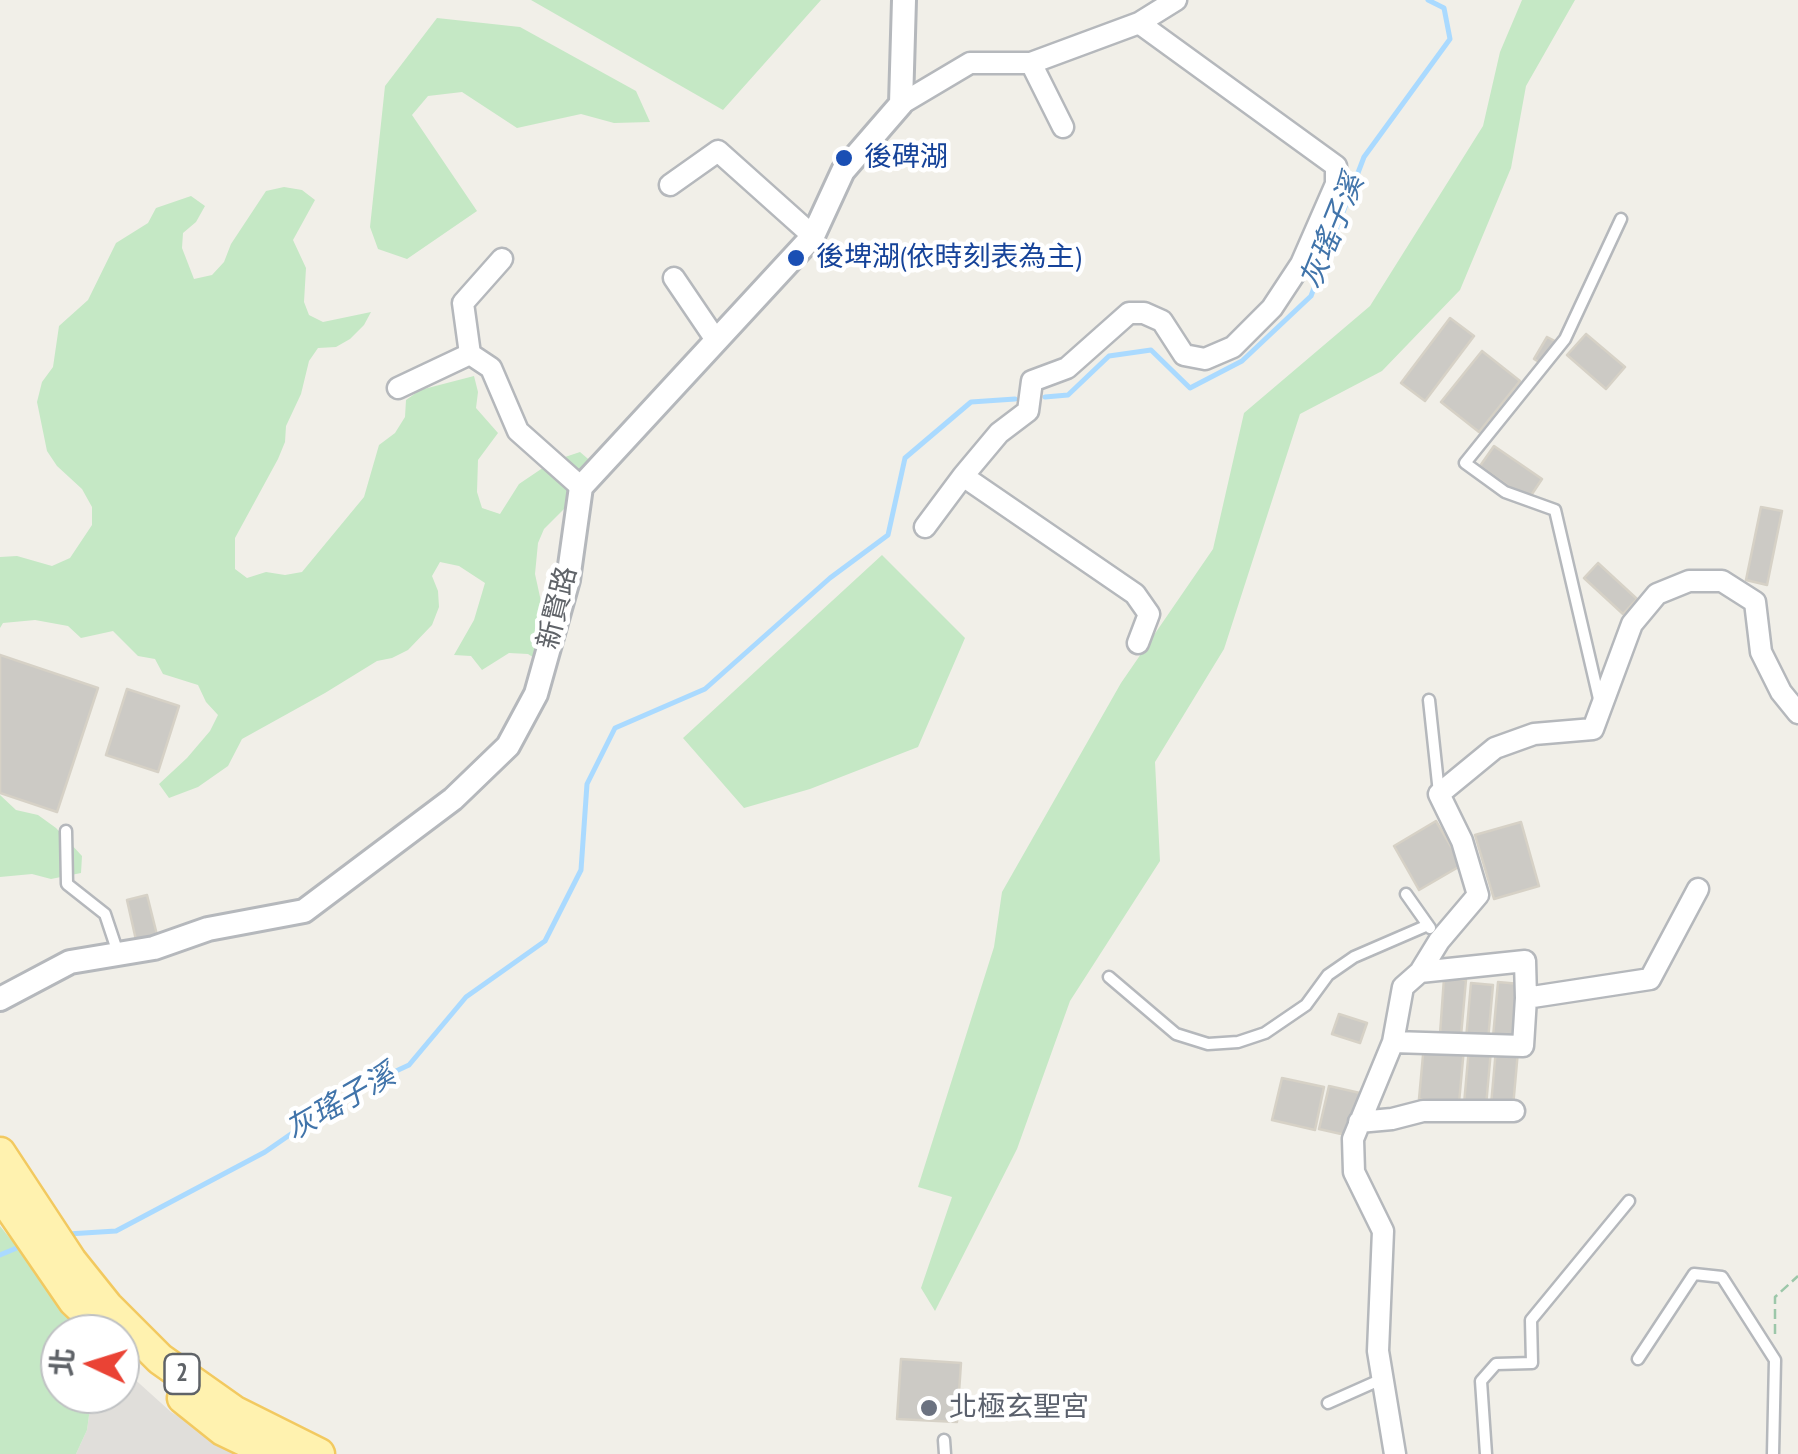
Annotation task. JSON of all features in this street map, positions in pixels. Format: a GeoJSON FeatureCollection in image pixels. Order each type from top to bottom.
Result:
{"type":"FeatureCollection","features":[{"type":"Feature","properties":{"kind":"main road","name":"2"},"geometry":{"type":"LineString","coordinates":[[0,1153],[16,1205],[59,1262],[160,1359],[236,1412],[319,1454]]}},
{"type":"Feature","properties":{"kind":"main road","name":"2"},"geometry":{"type":"LineString","coordinates":[[59,1262],[74,1301],[88,1314]]}},
{"type":"Feature","properties":{"kind":"main road","name":"2"},"geometry":{"type":"LineString","coordinates":[[140,1361],[224,1430],[274,1454]]}},
{"type":"Feature","properties":{"kind":"street"},"geometry":{"type":"LineString","coordinates":[[900,104],[904,0]]}},
{"type":"Feature","properties":{"kind":"street"},"geometry":{"type":"LineString","coordinates":[[502,259],[463,304],[470,354],[490,368],[518,430],[581,487],[813,236],[843,171],[900,104],[970,63],[1031,63],[1138,22],[1176,0]]}},
{"type":"Feature","properties":{"kind":"street"},"geometry":{"type":"LineString","coordinates":[[925,527],[999,433],[1028,410],[1032,381],[1067,368],[1129,313],[1144,313],[1162,321],[1184,355],[1205,359],[1232,347],[1272,308],[1302,264],[1336,184],[1336,166],[1138,22]]}},
{"type":"Feature","properties":{"kind":"street"},"geometry":{"type":"LineString","coordinates":[[1031,63],[1063,127]]}},
{"type":"Feature","properties":{"kind":"street"},"geometry":{"type":"LineString","coordinates":[[670,185],[718,151],[813,236]]}},
{"type":"Feature","properties":{"kind":"street"},"geometry":{"type":"LineString","coordinates":[[674,278],[716,340]]}},
{"type":"Feature","properties":{"kind":"street"},"geometry":{"type":"LineString","coordinates":[[398,388],[470,354]]}},
{"type":"Feature","properties":{"kind":"street"},"geometry":{"type":"LineString","coordinates":[[962,476],[1135,594],[1148,614],[1138,642]]}},
{"type":"Feature","properties":{"kind":"street","name":"新賢路"},"geometry":{"type":"LineString","coordinates":[[0,999],[70,962],[154,948],[208,929],[304,911],[453,799],[508,746],[536,694],[568,580],[581,487]]}},
{"type":"Feature","properties":{"kind":"street"},"geometry":{"type":"LineString","coordinates":[[1395,1454],[1378,1352],[1383,1231],[1354,1172],[1353,1139],[1393,1042],[1404,987],[1420,972],[1434,934],[1478,895],[1462,841],[1439,794],[1495,748],[1534,734],[1593,729],[1632,624],[1657,594],[1690,580],[1722,581],[1755,602],[1761,652],[1781,692],[1798,713]]}},
{"type":"Feature","properties":{"kind":"street"},"geometry":{"type":"LineString","coordinates":[[1526,998],[1650,979],[1698,890]]}},
{"type":"Feature","properties":{"kind":"street"},"geometry":{"type":"LineString","coordinates":[[1393,1042],[1523,1046],[1524,961],[1420,972]]}},
{"type":"Feature","properties":{"kind":"street"},"geometry":{"type":"LineString","coordinates":[[1359,1122],[1423,1111],[1514,1111]]}},
{"type":"Feature","properties":{"kind":"lane"},"geometry":{"type":"LineString","coordinates":[[1601,709],[1555,510],[1505,492],[1465,463],[1565,339],[1621,219]]}},
{"type":"Feature","properties":{"kind":"lane"},"geometry":{"type":"LineString","coordinates":[[1429,700],[1439,794]]}},
{"type":"Feature","properties":{"kind":"lane"},"geometry":{"type":"LineString","coordinates":[[66,831],[66,884],[104,914],[119,954]]}},
{"type":"Feature","properties":{"kind":"lane"},"geometry":{"type":"LineString","coordinates":[[1109,977],[1176,1034],[1208,1044],[1238,1042],[1266,1033],[1306,1004],[1328,974],[1354,957],[1434,934],[1406,894]]}},
{"type":"Feature","properties":{"kind":"lane"},"geometry":{"type":"LineString","coordinates":[[1486,1454],[1481,1381],[1496,1364],[1532,1363],[1531,1320],[1629,1201]]}},
{"type":"Feature","properties":{"kind":"lane"},"geometry":{"type":"LineString","coordinates":[[1638,1359],[1694,1274],[1722,1277],[1776,1360],[1773,1454]]}},
{"type":"Feature","properties":{"kind":"lane"},"geometry":{"type":"LineString","coordinates":[[1328,1403],[1382,1379]]}},
{"type":"Feature","properties":{"kind":"lane"},"geometry":{"type":"LineString","coordinates":[[944,1440],[945,1454]]}},
{"type":"Feature","properties":{"kind":"path"},"geometry":{"type":"LineString","coordinates":[[1776,1360],[1774,1297],[1798,1276]]}},
{"type":"Feature","properties":{"kind":"shaded area"},"geometry":{"type":"Polygon","coordinates":[[[140,1384],[171,1412],[242,1454],[76,1454],[89,1414],[140,1414],[140,1384]]]}},
{"type":"Feature","properties":{"kind":"green space"},"geometry":{"type":"Polygon","coordinates":[[[531,0],[821,0],[723,110],[531,0]]]}},
{"type":"Feature","properties":{"kind":"green space"},"geometry":{"type":"Polygon","coordinates":[[[1522,0],[1575,0],[1526,86],[1511,168],[1460,290],[1382,371],[1300,414],[1224,649],[1155,762],[1160,861],[1070,1001],[1017,1149],[935,1311],[921,1288],[952,1197],[918,1187],[994,947],[1002,892],[1121,683],[1213,549],[1244,413],[1370,306],[1483,126],[1500,52],[1522,0]]]}},
{"type":"Feature","properties":{"kind":"green space"},"geometry":{"type":"Polygon","coordinates":[[[437,18],[520,27],[636,91],[650,122],[614,123],[581,114],[517,128],[462,92],[428,96],[412,115],[477,211],[407,259],[378,249],[370,227],[385,86],[437,18]]]}},
{"type":"Feature","properties":{"kind":"green space"},"geometry":{"type":"Polygon","coordinates":[[[284,187],[302,190],[315,200],[293,240],[306,268],[304,302],[309,315],[323,322],[371,312],[350,339],[336,347],[318,348],[309,361],[278,459],[235,538],[235,569],[247,578],[266,572],[302,572],[364,497],[379,445],[395,433],[405,417],[406,400],[420,390],[474,376],[476,408],[498,433],[478,460],[477,492],[482,508],[500,514],[519,484],[553,461],[580,452],[594,464],[567,506],[544,529],[538,543],[535,574],[547,629],[542,663],[528,654],[509,653],[482,670],[471,656],[454,655],[474,620],[485,583],[459,566],[440,562],[432,576],[439,607],[432,625],[408,650],[377,661],[242,739],[228,766],[198,787],[169,798],[159,784],[187,758],[218,715],[198,685],[163,674],[155,659],[138,656],[113,631],[81,638],[68,626],[35,620],[3,623],[0,628],[0,557],[17,556],[52,566],[70,558],[92,525],[92,507],[82,489],[47,451],[37,402],[42,382],[53,367],[59,326],[88,300],[116,243],[148,223],[156,208],[191,196],[205,206],[196,222],[183,233],[182,248],[194,279],[212,275],[224,262],[231,244],[266,191],[284,187]]]}},
{"type":"Feature","properties":{"kind":"green space"},"geometry":{"type":"Polygon","coordinates":[[[882,555],[965,638],[918,747],[810,789],[744,808],[683,738],[882,555]]]}},
{"type":"Feature","properties":{"kind":"green space"},"geometry":{"type":"Polygon","coordinates":[[[0,795],[16,810],[38,815],[56,828],[82,856],[81,873],[51,879],[32,874],[0,877],[0,795]]]}},
{"type":"Feature","properties":{"kind":"green space"},"geometry":{"type":"Polygon","coordinates":[[[0,1226],[72,1314],[40,1314],[40,1414],[89,1414],[76,1454],[0,1454],[0,1226]]]}},
{"type":"Feature","properties":{"kind":"building"},"geometry":{"type":"Polygon","coordinates":[[[1450,318],[1474,336],[1425,401],[1401,383],[1450,318]]]}},
{"type":"Feature","properties":{"kind":"building"},"geometry":{"type":"Polygon","coordinates":[[[1586,334],[1625,367],[1606,389],[1567,355],[1586,334]]]}},
{"type":"Feature","properties":{"kind":"building"},"geometry":{"type":"Polygon","coordinates":[[[1547,337],[1557,342],[1544,365],[1534,359],[1547,337]]]}},
{"type":"Feature","properties":{"kind":"building"},"geometry":{"type":"Polygon","coordinates":[[[1482,351],[1520,381],[1479,432],[1441,402],[1482,351]]]}},
{"type":"Feature","properties":{"kind":"building"},"geometry":{"type":"Polygon","coordinates":[[[1494,446],[1542,479],[1528,500],[1480,466],[1494,446]]]}},
{"type":"Feature","properties":{"kind":"building"},"geometry":{"type":"Polygon","coordinates":[[[1761,507],[1782,511],[1767,585],[1746,580],[1761,507]]]}},
{"type":"Feature","properties":{"kind":"building"},"geometry":{"type":"Polygon","coordinates":[[[1598,563],[1637,599],[1623,614],[1584,578],[1598,563]]]}},
{"type":"Feature","properties":{"kind":"building"},"geometry":{"type":"Polygon","coordinates":[[[0,655],[98,688],[57,812],[0,793],[0,655]]]}},
{"type":"Feature","properties":{"kind":"building"},"geometry":{"type":"Polygon","coordinates":[[[127,689],[179,706],[158,772],[106,755],[127,689]]]}},
{"type":"Feature","properties":{"kind":"building"},"geometry":{"type":"Polygon","coordinates":[[[1436,821],[1462,865],[1419,890],[1394,846],[1436,821]]]}},
{"type":"Feature","properties":{"kind":"building"},"geometry":{"type":"Polygon","coordinates":[[[1521,822],[1539,886],[1494,899],[1475,835],[1521,822]]]}},
{"type":"Feature","properties":{"kind":"building"},"geometry":{"type":"Polygon","coordinates":[[[147,895],[157,935],[136,940],[127,900],[147,895]]]}},
{"type":"Feature","properties":{"kind":"building"},"geometry":{"type":"Polygon","coordinates":[[[1444,978],[1466,980],[1461,1036],[1440,1034],[1444,978]]]}},
{"type":"Feature","properties":{"kind":"building"},"geometry":{"type":"Polygon","coordinates":[[[1498,982],[1520,984],[1515,1039],[1493,1037],[1498,982]]]}},
{"type":"Feature","properties":{"kind":"building"},"geometry":{"type":"Polygon","coordinates":[[[1471,983],[1493,985],[1488,1040],[1466,1039],[1471,983]]]}},
{"type":"Feature","properties":{"kind":"building"},"geometry":{"type":"Polygon","coordinates":[[[1339,1014],[1367,1023],[1360,1043],[1332,1034],[1339,1014]]]}},
{"type":"Feature","properties":{"kind":"building"},"geometry":{"type":"Polygon","coordinates":[[[1424,1044],[1464,1048],[1459,1103],[1419,1099],[1424,1044]]]}},
{"type":"Feature","properties":{"kind":"building"},"geometry":{"type":"Polygon","coordinates":[[[1469,1048],[1491,1050],[1486,1106],[1464,1104],[1469,1048]]]}},
{"type":"Feature","properties":{"kind":"building"},"geometry":{"type":"Polygon","coordinates":[[[1496,1049],[1518,1051],[1513,1107],[1491,1105],[1496,1049]]]}},
{"type":"Feature","properties":{"kind":"building"},"geometry":{"type":"Polygon","coordinates":[[[1282,1078],[1324,1087],[1315,1130],[1272,1120],[1282,1078]]]}},
{"type":"Feature","properties":{"kind":"building"},"geometry":{"type":"Polygon","coordinates":[[[1329,1086],[1360,1093],[1350,1136],[1319,1129],[1329,1086]]]}},
{"type":"Feature","properties":{"kind":"building"},"geometry":{"type":"Polygon","coordinates":[[[901,1359],[961,1363],[957,1422],[897,1419],[901,1359]]]}},
{"type":"Feature","properties":{"kind":"waterway","name":"灰瑤子溪"},"geometry":{"type":"LineString","coordinates":[[1045,397],[1068,395],[1109,356],[1151,350],[1190,388],[1242,361],[1311,296],[1364,157],[1450,39],[1444,8],[1428,0]]}},
{"type":"Feature","properties":{"kind":"waterway","name":"灰瑤子溪"},"geometry":{"type":"LineString","coordinates":[[68,1234],[116,1231],[265,1152],[353,1091],[409,1065],[466,997],[545,941],[581,870],[587,784],[615,728],[705,689],[830,578],[888,535],[905,458],[971,402],[1015,399]]}},
{"type":"Feature","properties":{"kind":"waterway","name":"灰瑤子溪"},"geometry":{"type":"LineString","coordinates":[[0,1255],[24,1245]]}},
{"type":"Feature","properties":{"kind":"place","name":"後碑湖"},"geometry":{"type":"Point","coordinates":[844,158]}},
{"type":"Feature","properties":{"kind":"place","name":"後埤湖(依時刻表為主)"},"geometry":{"type":"Point","coordinates":[796,258]}},
{"type":"Feature","properties":{"kind":"place","name":"北極玄聖宮"},"geometry":{"type":"Point","coordinates":[929,1408]}}]}
